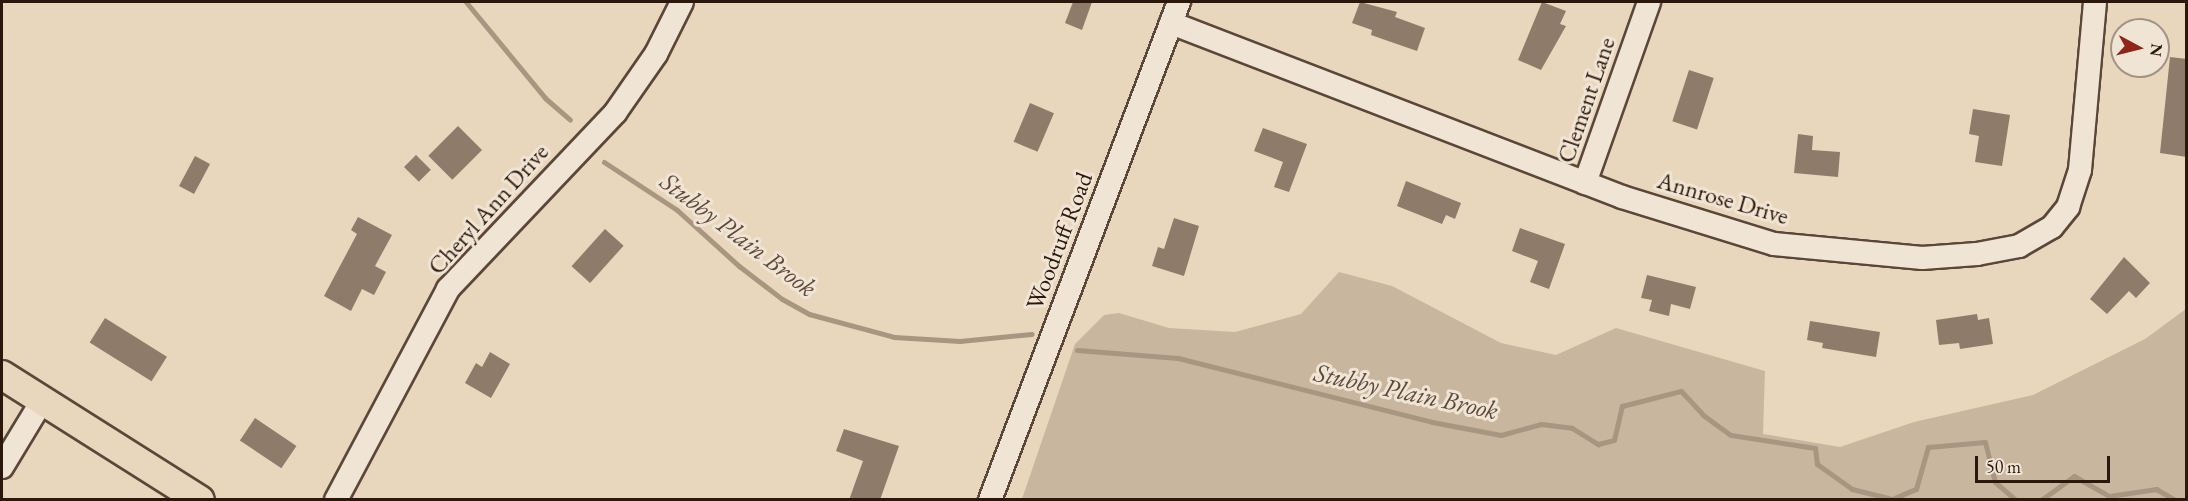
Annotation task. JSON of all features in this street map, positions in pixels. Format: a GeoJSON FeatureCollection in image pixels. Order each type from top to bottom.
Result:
{"type":"FeatureCollection","features":[{"type":"Feature","properties":{"kind":"main road"},"geometry":{"type":"LineString","coordinates":[[2,375],[200,500]]}},
{"type":"Feature","properties":{"kind":"street","name":"Cheryl Ann Drive"},"geometry":{"type":"LineString","coordinates":[[336,500],[448,289],[615,113],[656,54],[682,2]]}},
{"type":"Feature","properties":{"kind":"street","name":"Woodruff Road"},"geometry":{"type":"LineString","coordinates":[[990,500],[1179,2]]}},
{"type":"Feature","properties":{"kind":"street","name":"Clement Lane"},"geometry":{"type":"LineString","coordinates":[[1585,183],[1649,2]]}},
{"type":"Feature","properties":{"kind":"street","name":"Annrose Drive"},"geometry":{"type":"LineString","coordinates":[[1171,23],[1585,183],[1774,244],[1922,258],[1977,254],[2019,246],[2052,226],[2075,195],[2080,170],[2095,2]]}},
{"type":"Feature","properties":{"kind":"street"},"geometry":{"type":"LineString","coordinates":[[2,467],[42,401]]}},
{"type":"Feature","properties":{"kind":"shaded area"},"geometry":{"type":"Polygon","coordinates":[[[1339,272],[1392,286],[1501,343],[1556,355],[1616,328],[1765,371],[1763,434],[1840,447],[1914,422],[2033,395],[2145,339],[2186,309],[2186,499],[1022,499],[1075,344],[1104,315],[1119,313],[1169,328],[1235,332],[1301,314],[1339,272]]]}},
{"type":"Feature","properties":{"kind":"building"},"geometry":{"type":"Polygon","coordinates":[[[1073,2],[1092,2],[1082,30],[1065,23],[1073,2]]]}},
{"type":"Feature","properties":{"kind":"building"},"geometry":{"type":"Polygon","coordinates":[[[1360,2],[1397,12],[1395,17],[1425,28],[1417,51],[1371,35],[1372,30],[1352,23],[1360,2]]]}},
{"type":"Feature","properties":{"kind":"building"},"geometry":{"type":"Polygon","coordinates":[[[1542,2],[1566,11],[1560,24],[1566,26],[1541,70],[1518,60],[1542,2]]]}},
{"type":"Feature","properties":{"kind":"building"},"geometry":{"type":"Polygon","coordinates":[[[2170,57],[2187,59],[2187,157],[2160,153],[2168,78],[2170,78],[2170,57]]]}},
{"type":"Feature","properties":{"kind":"building"},"geometry":{"type":"Polygon","coordinates":[[[1689,70],[1714,78],[1697,129],[1672,121],[1689,70]]]}},
{"type":"Feature","properties":{"kind":"building"},"geometry":{"type":"Polygon","coordinates":[[[1030,103],[1054,113],[1038,152],[1014,142],[1030,103]]]}},
{"type":"Feature","properties":{"kind":"building"},"geometry":{"type":"Polygon","coordinates":[[[1973,109],[2010,115],[2002,166],[1975,162],[1979,136],[1969,134],[1973,109]]]}},
{"type":"Feature","properties":{"kind":"building"},"geometry":{"type":"Polygon","coordinates":[[[458,126],[482,150],[452,180],[428,156],[458,126]]]}},
{"type":"Feature","properties":{"kind":"building"},"geometry":{"type":"Polygon","coordinates":[[[1263,128],[1307,144],[1289,192],[1274,187],[1283,162],[1254,151],[1263,128]]]}},
{"type":"Feature","properties":{"kind":"building"},"geometry":{"type":"Polygon","coordinates":[[[1798,134],[1813,136],[1812,150],[1840,152],[1838,177],[1794,173],[1798,134]]]}},
{"type":"Feature","properties":{"kind":"building"},"geometry":{"type":"Polygon","coordinates":[[[416,155],[431,170],[419,182],[404,167],[416,155]]]}},
{"type":"Feature","properties":{"kind":"building"},"geometry":{"type":"Polygon","coordinates":[[[195,156],[210,164],[194,194],[179,186],[195,156]]]}},
{"type":"Feature","properties":{"kind":"building"},"geometry":{"type":"Polygon","coordinates":[[[1406,181],[1461,203],[1455,219],[1446,215],[1442,224],[1397,206],[1406,181]]]}},
{"type":"Feature","properties":{"kind":"building"},"geometry":{"type":"Polygon","coordinates":[[[358,217],[392,235],[375,266],[386,272],[374,295],[362,289],[351,311],[324,296],[357,234],[351,230],[358,217]]]}},
{"type":"Feature","properties":{"kind":"building"},"geometry":{"type":"Polygon","coordinates":[[[1174,218],[1199,226],[1184,276],[1152,266],[1158,247],[1164,249],[1174,218]]]}},
{"type":"Feature","properties":{"kind":"building"},"geometry":{"type":"Polygon","coordinates":[[[1520,228],[1565,244],[1549,289],[1530,282],[1538,261],[1512,251],[1520,228]]]}},
{"type":"Feature","properties":{"kind":"building"},"geometry":{"type":"Polygon","coordinates":[[[605,229],[624,246],[590,283],[572,266],[605,229]]]}},
{"type":"Feature","properties":{"kind":"building"},"geometry":{"type":"Polygon","coordinates":[[[2124,257],[2150,283],[2136,298],[2129,291],[2107,314],[2090,299],[2124,257]]]}},
{"type":"Feature","properties":{"kind":"building"},"geometry":{"type":"Polygon","coordinates":[[[1647,275],[1696,287],[1690,309],[1671,304],[1669,316],[1649,311],[1652,300],[1641,298],[1647,275]]]}},
{"type":"Feature","properties":{"kind":"building"},"geometry":{"type":"Polygon","coordinates":[[[1977,314],[1978,320],[1989,318],[1993,344],[1960,349],[1959,343],[1939,345],[1936,320],[1977,314]]]}},
{"type":"Feature","properties":{"kind":"building"},"geometry":{"type":"Polygon","coordinates":[[[105,318],[167,357],[152,381],[90,343],[105,318]]]}},
{"type":"Feature","properties":{"kind":"building"},"geometry":{"type":"Polygon","coordinates":[[[1810,321],[1880,332],[1876,357],[1822,348],[1823,343],[1807,340],[1810,321]]]}},
{"type":"Feature","properties":{"kind":"building"},"geometry":{"type":"Polygon","coordinates":[[[490,352],[510,364],[491,398],[465,383],[476,363],[482,367],[490,352]]]}},
{"type":"Feature","properties":{"kind":"building"},"geometry":{"type":"Polygon","coordinates":[[[255,418],[296,446],[281,468],[240,440],[255,418]]]}},
{"type":"Feature","properties":{"kind":"building"},"geometry":{"type":"Polygon","coordinates":[[[844,429],[899,446],[880,500],[849,500],[863,461],[836,451],[844,429]]]}},
{"type":"Feature","properties":{"kind":"waterway","name":"Stubby Plain Brook"},"geometry":{"type":"LineString","coordinates":[[466,2],[545,98],[570,120]]}},
{"type":"Feature","properties":{"kind":"waterway","name":"Stubby Plain Brook"},"geometry":{"type":"LineString","coordinates":[[604,162],[677,210],[739,266],[782,299],[809,314],[894,337],[960,341],[1032,334]]}},
{"type":"Feature","properties":{"kind":"waterway","name":"Stubby Plain Brook"},"geometry":{"type":"LineString","coordinates":[[1077,350],[1178,358],[1432,422],[1501,435],[1541,424],[1572,428],[1598,444],[1614,440],[1622,406],[1681,391],[1703,415],[1731,435],[1815,448],[1817,464],[1852,489],[1892,499],[1916,489],[1928,447],[1985,442],[1995,482],[2016,500]]}},
{"type":"Feature","properties":{"kind":"waterway","name":"Stubby Plain Brook"},"geometry":{"type":"LineString","coordinates":[[2041,500],[2074,476],[2109,496],[2156,489],[2175,500]]}}]}
